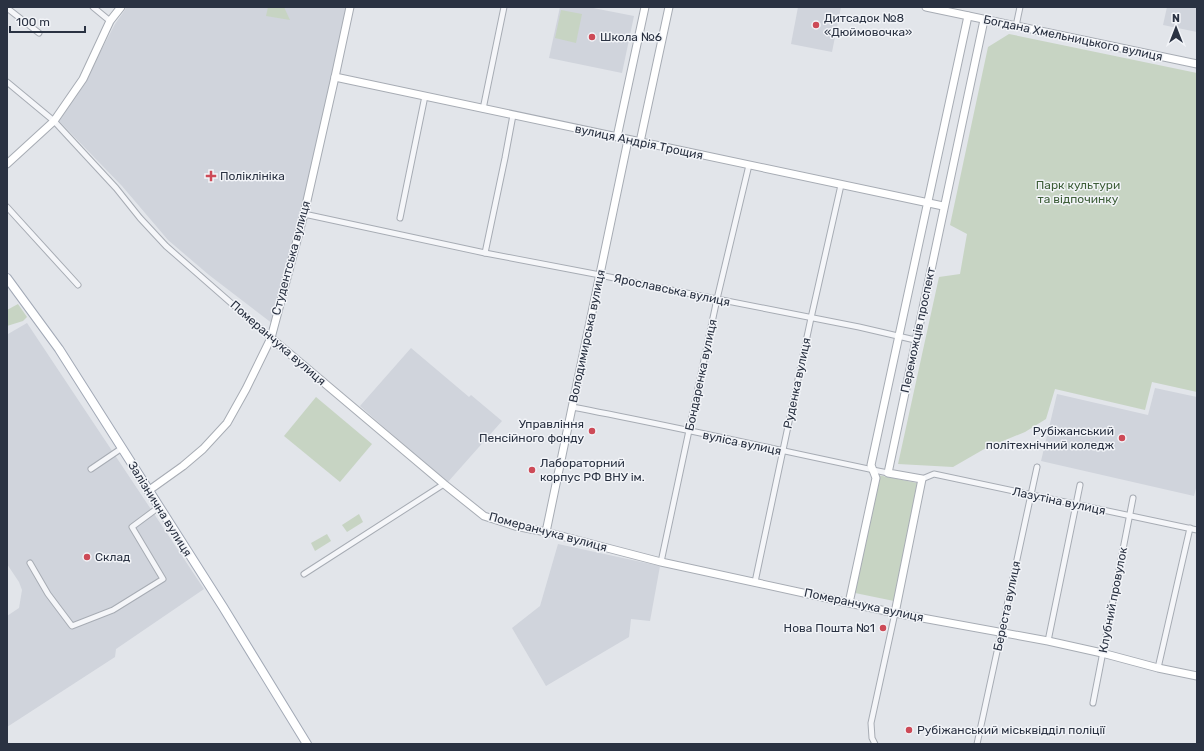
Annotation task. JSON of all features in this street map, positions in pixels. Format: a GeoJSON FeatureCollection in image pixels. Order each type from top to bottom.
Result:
{"type":"FeatureCollection","features":[{"type":"Feature","properties":{"kind":"main road","name":"Залізнична вулиця"},"geometry":{"type":"LineString","coordinates":[[7,278],[59,349],[230,619],[307,744]]}},
{"type":"Feature","properties":{"kind":"street"},"geometry":{"type":"LineString","coordinates":[[93,7],[110,21]]}},
{"type":"Feature","properties":{"kind":"street"},"geometry":{"type":"LineString","coordinates":[[7,164],[54,122],[83,79],[110,21],[121,7]]}},
{"type":"Feature","properties":{"kind":"street","name":"Студентська вулиця"},"geometry":{"type":"LineString","coordinates":[[148,491],[184,466],[203,449],[227,423],[246,389],[271,338],[304,214],[350,7]]}},
{"type":"Feature","properties":{"kind":"street"},"geometry":{"type":"LineString","coordinates":[[483,109],[504,7]]}},
{"type":"Feature","properties":{"kind":"street"},"geometry":{"type":"LineString","coordinates":[[617,137],[645,7]]}},
{"type":"Feature","properties":{"kind":"street"},"geometry":{"type":"LineString","coordinates":[[640,142],[669,7]]}},
{"type":"Feature","properties":{"kind":"street"},"geometry":{"type":"LineString","coordinates":[[1016,26],[1020,7]]}},
{"type":"Feature","properties":{"kind":"street"},"geometry":{"type":"LineString","coordinates":[[7,8],[39,33]]}},
{"type":"Feature","properties":{"kind":"street","name":"Богдана Хмельницького вулиця"},"geometry":{"type":"LineString","coordinates":[[931,8],[1197,64]]}},
{"type":"Feature","properties":{"kind":"street","name":"Переможців проспект"},"geometry":{"type":"LineString","coordinates":[[849,603],[876,478],[871,465],[968,16]]}},
{"type":"Feature","properties":{"kind":"street","name":"Переможців проспект"},"geometry":{"type":"LineString","coordinates":[[888,473],[943,206],[984,20]]}},
{"type":"Feature","properties":{"kind":"street","name":"вулиця Андрія Трощия"},"geometry":{"type":"LineString","coordinates":[[335,77],[943,206]]}},
{"type":"Feature","properties":{"kind":"street","name":"Померанчука вулиця"},"geometry":{"type":"LineString","coordinates":[[7,82],[54,122],[116,188],[140,218],[166,246],[271,338],[484,516],[515,526],[546,532],[661,562],[895,613],[1048,641],[1197,676]]}},
{"type":"Feature","properties":{"kind":"street"},"geometry":{"type":"LineString","coordinates":[[400,218],[425,96]]}},
{"type":"Feature","properties":{"kind":"street"},"geometry":{"type":"LineString","coordinates":[[485,254],[513,115]]}},
{"type":"Feature","properties":{"kind":"street","name":"Володимирська вулиця"},"geometry":{"type":"LineString","coordinates":[[546,532],[628,140]]}},
{"type":"Feature","properties":{"kind":"street","name":"Бондаренка вулиця"},"geometry":{"type":"LineString","coordinates":[[661,562],[717,300],[749,165]]}},
{"type":"Feature","properties":{"kind":"street","name":"Руденка вулиця"},"geometry":{"type":"LineString","coordinates":[[755,582],[841,185]]}},
{"type":"Feature","properties":{"kind":"street"},"geometry":{"type":"LineString","coordinates":[[7,207],[78,285]]}},
{"type":"Feature","properties":{"kind":"street","name":"Ярославська вулиця"},"geometry":{"type":"LineString","coordinates":[[304,214],[485,254],[600,275],[915,340]]}},
{"type":"Feature","properties":{"kind":"street","name":"вуліса вулиця"},"geometry":{"type":"LineString","coordinates":[[572,407],[645,421],[783,452],[888,473]]}},
{"type":"Feature","properties":{"kind":"street"},"geometry":{"type":"LineString","coordinates":[[91,469],[122,448]]}},
{"type":"Feature","properties":{"kind":"street","name":"Береста вулиця"},"geometry":{"type":"LineString","coordinates":[[977,744],[1037,468]]}},
{"type":"Feature","properties":{"kind":"street"},"geometry":{"type":"LineString","coordinates":[[875,744],[872,738],[871,723],[922,479],[888,473]]}},
{"type":"Feature","properties":{"kind":"street","name":"Лазутіна вулиця"},"geometry":{"type":"LineString","coordinates":[[922,479],[934,474],[1197,530]]}},
{"type":"Feature","properties":{"kind":"street"},"geometry":{"type":"LineString","coordinates":[[304,574],[444,484]]}},
{"type":"Feature","properties":{"kind":"street"},"geometry":{"type":"LineString","coordinates":[[1048,641],[1080,485]]}},
{"type":"Feature","properties":{"kind":"street","name":"Клубний провулок"},"geometry":{"type":"LineString","coordinates":[[1093,703],[1133,498]]}},
{"type":"Feature","properties":{"kind":"street"},"geometry":{"type":"LineString","coordinates":[[30,563],[48,594],[72,626],[113,610],[163,579],[132,527],[159,507]]}},
{"type":"Feature","properties":{"kind":"street"},"geometry":{"type":"LineString","coordinates":[[1158,668],[1190,528]]}},
{"type":"Feature","properties":{"kind":"shaded area","name":"Поліклініка"},"geometry":{"type":"Polygon","coordinates":[[[127,7],[348,7],[304,205],[273,324],[209,275],[168,240],[122,186],[59,121],[86,79],[115,24],[127,7]]]}},
{"type":"Feature","properties":{"kind":"shaded area","name":"Школа №6"},"geometry":{"type":"Polygon","coordinates":[[[560,7],[588,7],[634,16],[622,73],[549,58],[560,7]]]}},
{"type":"Feature","properties":{"kind":"shaded area","name":"Дитсадок №8 «Дюймовочка»"},"geometry":{"type":"Polygon","coordinates":[[[798,7],[841,7],[832,52],[791,44],[798,7]]]}},
{"type":"Feature","properties":{"kind":"shaded area"},"geometry":{"type":"Polygon","coordinates":[[[1167,7],[1197,7],[1197,32],[1163,25],[1167,7]]]}},
{"type":"Feature","properties":{"kind":"shaded area"},"geometry":{"type":"Polygon","coordinates":[[[27,323],[204,589],[116,649],[115,657],[7,727],[7,616],[19,608],[22,590],[19,582],[7,564],[7,336],[27,323]]]}},
{"type":"Feature","properties":{"kind":"shaded area"},"geometry":{"type":"Polygon","coordinates":[[[411,348],[469,397],[471,395],[502,421],[447,483],[360,406],[411,348]]]}},
{"type":"Feature","properties":{"kind":"shaded area","name":"Рубіжанський політехнічний коледж"},"geometry":{"type":"Polygon","coordinates":[[[1155,388],[1197,397],[1197,484],[1194,496],[1041,461],[1057,394],[1148,415],[1155,388]]]}},
{"type":"Feature","properties":{"kind":"shaded area"},"geometry":{"type":"Polygon","coordinates":[[[558,544],[660,566],[650,621],[631,619],[629,637],[546,686],[512,628],[540,606],[558,544]]]}},
{"type":"Feature","properties":{"kind":"green space"},"geometry":{"type":"Polygon","coordinates":[[[268,7],[284,7],[290,20],[266,16],[268,7]]]}},
{"type":"Feature","properties":{"kind":"green space"},"geometry":{"type":"Polygon","coordinates":[[[561,10],[582,14],[576,43],[555,38],[561,10]]]}},
{"type":"Feature","properties":{"kind":"green space","name":"Парк культури та відпочинку"},"geometry":{"type":"Polygon","coordinates":[[[1009,34],[1197,73],[1197,392],[1152,382],[1145,410],[1055,389],[1046,419],[1025,432],[986,448],[953,467],[898,464],[939,277],[960,274],[967,234],[950,225],[988,47],[1009,34]]]}},
{"type":"Feature","properties":{"kind":"green space"},"geometry":{"type":"Polygon","coordinates":[[[18,304],[27,317],[23,321],[7,326],[7,310],[18,304]]]}},
{"type":"Feature","properties":{"kind":"green space"},"geometry":{"type":"Polygon","coordinates":[[[316,397],[372,444],[340,482],[284,436],[316,397]]]}},
{"type":"Feature","properties":{"kind":"green space"},"geometry":{"type":"Polygon","coordinates":[[[878,475],[917,483],[894,601],[855,593],[878,475]]]}},
{"type":"Feature","properties":{"kind":"green space"},"geometry":{"type":"Polygon","coordinates":[[[359,514],[363,522],[347,532],[342,525],[359,514]]]}},
{"type":"Feature","properties":{"kind":"green space"},"geometry":{"type":"Polygon","coordinates":[[[327,534],[331,541],[315,551],[311,543],[327,534]]]}},
{"type":"Feature","properties":{"kind":"place","name":"Дитсадок №8 «Дюймовочка»"},"geometry":{"type":"Point","coordinates":[816,25]}},
{"type":"Feature","properties":{"kind":"place","name":"Школа №6"},"geometry":{"type":"Point","coordinates":[592,37]}},
{"type":"Feature","properties":{"kind":"place","name":"Поліклініка"},"geometry":{"type":"Point","coordinates":[211,176]}},
{"type":"Feature","properties":{"kind":"place","name":"Управління Пенсійного фонду"},"geometry":{"type":"Point","coordinates":[592,431]}},
{"type":"Feature","properties":{"kind":"place","name":"Рубіжанський політехнічний коледж"},"geometry":{"type":"Point","coordinates":[1122,438]}},
{"type":"Feature","properties":{"kind":"place","name":"Лабораторний корпус РФ ВНУ ім."},"geometry":{"type":"Point","coordinates":[532,470]}},
{"type":"Feature","properties":{"kind":"place","name":"Склад"},"geometry":{"type":"Point","coordinates":[87,557]}},
{"type":"Feature","properties":{"kind":"place","name":"Нова Пошта №1"},"geometry":{"type":"Point","coordinates":[883,628]}},
{"type":"Feature","properties":{"kind":"place","name":"Рубіжанський міськвідділ поліції"},"geometry":{"type":"Point","coordinates":[909,730]}}]}
